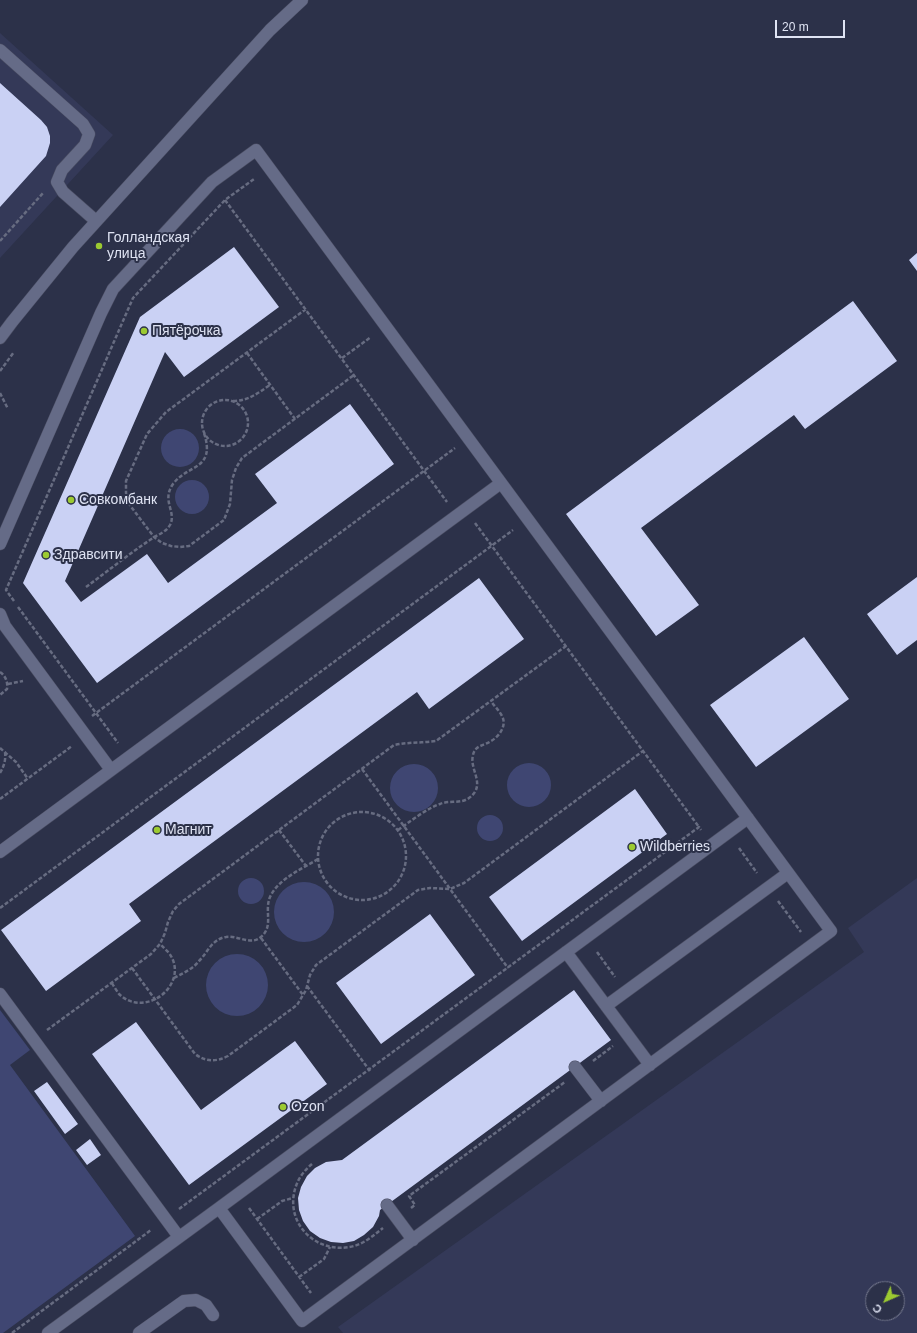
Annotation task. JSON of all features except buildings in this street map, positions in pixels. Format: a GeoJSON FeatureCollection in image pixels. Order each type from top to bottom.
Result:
{"type":"FeatureCollection","features":[{"type":"Feature","properties":{"kind":"street"},"geometry":{"type":"LineString","coordinates":[[0,338],[48,276],[96,221],[270,30],[302,0]]}},
{"type":"Feature","properties":{"kind":"street"},"geometry":{"type":"LineString","coordinates":[[0,50],[83,124],[89,134],[85,145],[62,170],[58,182],[63,192],[96,221]]}},
{"type":"Feature","properties":{"kind":"street"},"geometry":{"type":"LineString","coordinates":[[0,544],[113,289],[212,182],[256,150],[832,931],[302,1321],[219,1208]]}},
{"type":"Feature","properties":{"kind":"street"},"geometry":{"type":"LineString","coordinates":[[0,852],[501,483]]}},
{"type":"Feature","properties":{"kind":"street"},"geometry":{"type":"LineString","coordinates":[[0,614],[5,626],[111,770]]}},
{"type":"Feature","properties":{"kind":"street"},"geometry":{"type":"LineString","coordinates":[[48,1333],[748,818]]}},
{"type":"Feature","properties":{"kind":"street"},"geometry":{"type":"LineString","coordinates":[[606,1006],[788,872]]}},
{"type":"Feature","properties":{"kind":"street"},"geometry":{"type":"LineString","coordinates":[[566,952],[650,1065]]}},
{"type":"Feature","properties":{"kind":"street"},"geometry":{"type":"LineString","coordinates":[[0,994],[179,1237]]}},
{"type":"Feature","properties":{"kind":"street"},"geometry":{"type":"LineString","coordinates":[[577,1069],[601,1101]]}},
{"type":"Feature","properties":{"kind":"street"},"geometry":{"type":"LineString","coordinates":[[387,1205],[413,1240]]}},
{"type":"Feature","properties":{"kind":"street"},"geometry":{"type":"LineString","coordinates":[[139,1333],[184,1301],[196,1300],[206,1305],[214,1315]]}},
{"type":"Feature","properties":{"kind":"path"},"geometry":{"type":"LineString","coordinates":[[129,757],[6,590],[133,298],[225,200],[269,168]]}},
{"type":"Feature","properties":{"kind":"path"},"geometry":{"type":"LineString","coordinates":[[0,241],[42,193],[58,182]]}},
{"type":"Feature","properties":{"kind":"path"},"geometry":{"type":"LineString","coordinates":[[212,182],[425,471],[492,546],[712,845]]}},
{"type":"Feature","properties":{"kind":"path"},"geometry":{"type":"LineString","coordinates":[[306,309],[166,412],[147,434],[126,481],[126,493],[129,504],[154,537],[162,543],[171,546],[189,546],[224,520],[230,504],[232,480],[236,468],[242,458],[354,375]]}},
{"type":"Feature","properties":{"kind":"path"},"geometry":{"type":"LineString","coordinates":[[342,358],[386,326]]}},
{"type":"Feature","properties":{"kind":"path"},"geometry":{"type":"LineString","coordinates":[[247,353],[295,419]]}},
{"type":"Feature","properties":{"kind":"path"},"geometry":{"type":"LineString","coordinates":[[86,587],[154,537],[167,530],[171,524],[172,516],[168,502],[168,492],[173,484],[199,466],[206,456],[207,444],[202,424],[203,415],[208,407],[215,402],[224,400],[242,401],[256,395],[270,385]]}},
{"type":"Feature","properties":{"kind":"path"},"geometry":{"type":"LineString","coordinates":[[0,393],[8,409]]}},
{"type":"Feature","properties":{"kind":"path"},"geometry":{"type":"LineString","coordinates":[[204,433],[209,440],[217,445],[226,447],[235,444],[242,439],[247,431],[248,422],[246,413],[233,401]]}},
{"type":"Feature","properties":{"kind":"path"},"geometry":{"type":"LineString","coordinates":[[78,726],[468,438]]}},
{"type":"Feature","properties":{"kind":"path"},"geometry":{"type":"LineString","coordinates":[[0,908],[528,519]]}},
{"type":"Feature","properties":{"kind":"path"},"geometry":{"type":"LineString","coordinates":[[65,1017],[151,954],[160,944],[173,911],[179,904],[394,745],[408,742],[421,743],[436,740],[566,646]]}},
{"type":"Feature","properties":{"kind":"path"},"geometry":{"type":"LineString","coordinates":[[0,672],[8,684],[7,689],[0,695]]}},
{"type":"Feature","properties":{"kind":"path"},"geometry":{"type":"LineString","coordinates":[[398,830],[438,804],[448,801],[463,801],[470,797],[475,791],[478,783],[472,761],[473,753],[478,747],[490,742],[496,737],[501,732],[504,724],[502,716],[491,701]]}},
{"type":"Feature","properties":{"kind":"path"},"geometry":{"type":"LineString","coordinates":[[0,799],[86,736]]}},
{"type":"Feature","properties":{"kind":"path"},"geometry":{"type":"LineString","coordinates":[[0,748],[16,762],[28,779]]}},
{"type":"Feature","properties":{"kind":"path"},"geometry":{"type":"LineString","coordinates":[[0,773],[6,760],[5,751]]}},
{"type":"Feature","properties":{"kind":"path"},"geometry":{"type":"LineString","coordinates":[[132,968],[195,1054],[201,1058],[215,1061],[222,1059],[297,1005],[316,965],[418,890],[430,888],[450,889],[464,883],[643,751]]}},
{"type":"Feature","properties":{"kind":"path"},"geometry":{"type":"LineString","coordinates":[[362,769],[500,957]]}},
{"type":"Feature","properties":{"kind":"path"},"geometry":{"type":"LineString","coordinates":[[355,812],[371,813],[386,819],[398,830],[405,845],[406,851],[406,862],[402,877],[392,890],[377,898],[361,901],[345,898],[331,888],[322,875],[318,859],[320,843],[327,828],[340,818],[355,812]]}},
{"type":"Feature","properties":{"kind":"path"},"geometry":{"type":"LineString","coordinates":[[12,1333],[699,827]]}},
{"type":"Feature","properties":{"kind":"path"},"geometry":{"type":"LineString","coordinates":[[279,830],[306,866]]}},
{"type":"Feature","properties":{"kind":"path"},"geometry":{"type":"LineString","coordinates":[[174,978],[191,969],[200,961],[208,948],[217,940],[227,937],[250,941],[261,938],[267,931],[269,920],[267,906],[271,895],[288,877],[318,859]]}},
{"type":"Feature","properties":{"kind":"path"},"geometry":{"type":"LineString","coordinates":[[586,937],[626,992]]}},
{"type":"Feature","properties":{"kind":"path"},"geometry":{"type":"LineString","coordinates":[[261,938],[303,995]]}},
{"type":"Feature","properties":{"kind":"path"},"geometry":{"type":"LineString","coordinates":[[112,983],[119,994],[130,1001],[143,1003],[155,1000],[166,992],[174,978],[174,967],[169,954],[160,944]]}},
{"type":"Feature","properties":{"kind":"path"},"geometry":{"type":"LineString","coordinates":[[307,986],[361,1059]]}},
{"type":"Feature","properties":{"kind":"path"},"geometry":{"type":"LineString","coordinates":[[317,1160],[302,1173],[296,1185],[293,1198],[294,1211],[298,1224],[306,1234],[317,1242],[330,1247],[343,1248],[356,1246],[415,1205],[409,1196],[577,1069],[628,1035]]}},
{"type":"Feature","properties":{"kind":"path"},"geometry":{"type":"LineString","coordinates":[[238,1193],[321,1307]]}},
{"type":"Feature","properties":{"kind":"path"},"geometry":{"type":"LineString","coordinates":[[257,1219],[282,1201],[293,1198]]}},
{"type":"Feature","properties":{"kind":"path"},"geometry":{"type":"LineString","coordinates":[[299,1277],[324,1259],[330,1247]]}},
{"type":"Feature","properties":{"kind":"shaded area"},"geometry":{"type":"Polygon","coordinates":[[[0,33],[113,135],[0,258],[0,33]]]}},
{"type":"Feature","properties":{"kind":"shaded area"},"geometry":{"type":"Polygon","coordinates":[[[176,429],[184,429],[194,434],[198,441],[198,455],[194,462],[184,467],[176,467],[166,462],[164,459],[161,452],[161,444],[166,434],[169,432],[176,429]]]}},
{"type":"Feature","properties":{"kind":"shaded area"},"geometry":{"type":"Polygon","coordinates":[[[189,480],[195,480],[204,485],[208,491],[208,503],[204,509],[195,514],[189,514],[180,509],[175,500],[175,494],[180,485],[189,480]]]}},
{"type":"Feature","properties":{"kind":"shaded area"},"geometry":{"type":"Polygon","coordinates":[[[529,763],[541,767],[547,773],[551,785],[547,797],[541,803],[529,807],[517,803],[511,797],[507,785],[511,773],[517,767],[529,763]]]}},
{"type":"Feature","properties":{"kind":"shaded area"},"geometry":{"type":"Polygon","coordinates":[[[414,764],[423,766],[431,771],[436,779],[438,788],[436,797],[431,805],[423,810],[414,812],[405,810],[397,805],[392,797],[390,788],[392,779],[397,771],[405,766],[414,764]]]}},
{"type":"Feature","properties":{"kind":"shaded area"},"geometry":{"type":"Polygon","coordinates":[[[490,815],[499,819],[503,828],[499,837],[490,841],[481,837],[477,828],[481,819],[490,815]]]}},
{"type":"Feature","properties":{"kind":"shaded area"},"geometry":{"type":"Polygon","coordinates":[[[251,878],[260,882],[264,891],[260,900],[251,904],[242,900],[238,891],[242,882],[251,878]]]}},
{"type":"Feature","properties":{"kind":"shaded area"},"geometry":{"type":"Polygon","coordinates":[[[917,878],[917,1333],[343,1333],[338,1327],[864,952],[848,928],[917,878]]]}},
{"type":"Feature","properties":{"kind":"shaded area"},"geometry":{"type":"Polygon","coordinates":[[[304,882],[321,887],[329,895],[334,912],[329,929],[321,937],[304,942],[287,937],[279,929],[274,912],[279,895],[287,887],[304,882]]]}},
{"type":"Feature","properties":{"kind":"shaded area"},"geometry":{"type":"Polygon","coordinates":[[[237,954],[249,956],[259,963],[266,973],[268,985],[266,997],[259,1007],[249,1014],[237,1016],[225,1014],[215,1007],[208,997],[206,985],[208,973],[215,963],[225,956],[237,954]]]}},
{"type":"Feature","properties":{"kind":"shaded area"},"geometry":{"type":"Polygon","coordinates":[[[0,1010],[30,1050],[10,1065],[135,1236],[3,1333],[0,1333],[0,1010]]]}},
{"type":"Feature","properties":{"kind":"place","name":"Голландская улица"},"geometry":{"type":"Point","coordinates":[99,246]}},
{"type":"Feature","properties":{"kind":"place","name":"Пятёрочка"},"geometry":{"type":"Point","coordinates":[144,331]}},
{"type":"Feature","properties":{"kind":"place","name":"Совкомбанк"},"geometry":{"type":"Point","coordinates":[71,500]}},
{"type":"Feature","properties":{"kind":"place","name":"Здравсити"},"geometry":{"type":"Point","coordinates":[46,555]}},
{"type":"Feature","properties":{"kind":"place","name":"Магнит"},"geometry":{"type":"Point","coordinates":[157,830]}},
{"type":"Feature","properties":{"kind":"place","name":"Wildberries"},"geometry":{"type":"Point","coordinates":[632,847]}},
{"type":"Feature","properties":{"kind":"place","name":"Ozon"},"geometry":{"type":"Point","coordinates":[283,1107]}}]}
